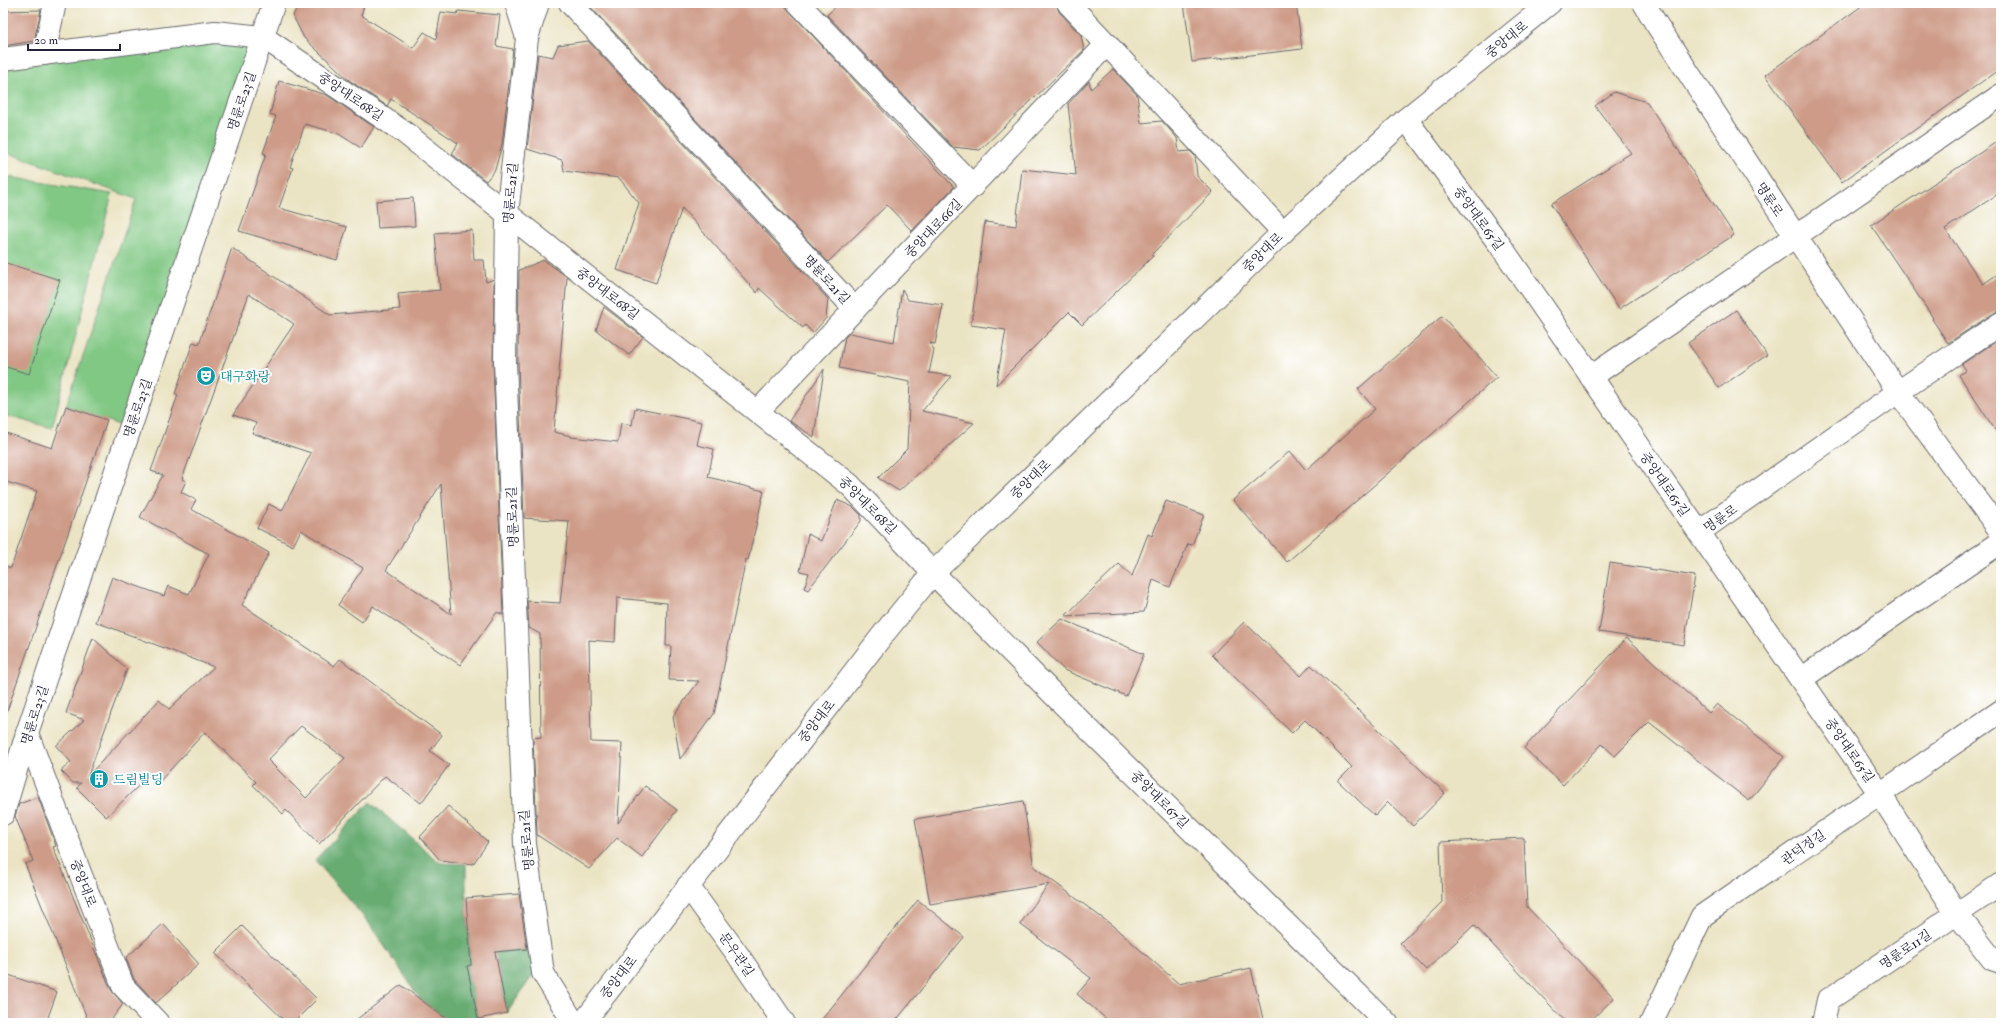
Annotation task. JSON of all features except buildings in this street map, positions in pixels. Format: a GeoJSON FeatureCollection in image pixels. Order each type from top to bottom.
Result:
{"type":"FeatureCollection","features":[{"type":"Feature","properties":{"kind":"street"},"geometry":{"type":"LineString","coordinates":[[44,54],[55,3]]}},
{"type":"Feature","properties":{"kind":"street","name":"명륜로23길"},"geometry":{"type":"LineString","coordinates":[[3,814],[27,733],[274,3]]}},
{"type":"Feature","properties":{"kind":"street"},"geometry":{"type":"LineString","coordinates":[[516,3],[527,38]]}},
{"type":"Feature","properties":{"kind":"street","name":"명륜로21길"},"geometry":{"type":"LineString","coordinates":[[538,3],[527,38],[507,214],[505,362],[525,844],[543,973],[574,1023]]}},
{"type":"Feature","properties":{"kind":"street","name":"명륜로21길"},"geometry":{"type":"LineString","coordinates":[[570,3],[856,309]]}},
{"type":"Feature","properties":{"kind":"street"},"geometry":{"type":"LineString","coordinates":[[798,3],[973,186]]}},
{"type":"Feature","properties":{"kind":"street"},"geometry":{"type":"LineString","coordinates":[[1068,3],[1282,232]]}},
{"type":"Feature","properties":{"kind":"street","name":"중앙대로"},"geometry":{"type":"LineString","coordinates":[[583,1023],[688,886],[933,574],[1282,232],[1406,119],[1550,3]]}},
{"type":"Feature","properties":{"kind":"street","name":"명륜로"},"geometry":{"type":"LineString","coordinates":[[1644,3],[1795,237],[1898,392],[2001,532]]}},
{"type":"Feature","properties":{"kind":"street"},"geometry":{"type":"LineString","coordinates":[[3,59],[215,32],[263,37]]}},
{"type":"Feature","properties":{"kind":"street","name":"중앙대로68길"},"geometry":{"type":"LineString","coordinates":[[263,37],[405,133],[850,484],[933,574]]}},
{"type":"Feature","properties":{"kind":"street","name":"중앙대로66길"},"geometry":{"type":"LineString","coordinates":[[758,412],[1107,44]]}},
{"type":"Feature","properties":{"kind":"street"},"geometry":{"type":"LineString","coordinates":[[1591,377],[2001,94]]}},
{"type":"Feature","properties":{"kind":"street","name":"중앙대로65길"},"geometry":{"type":"LineString","coordinates":[[1406,119],[1500,245],[1801,679],[1880,794],[1957,914],[1992,959],[2001,962]]}},
{"type":"Feature","properties":{"kind":"street","name":"명륜로"},"geometry":{"type":"LineString","coordinates":[[1699,532],[1898,392],[2001,323]]}},
{"type":"Feature","properties":{"kind":"street"},"geometry":{"type":"LineString","coordinates":[[1801,679],[2001,542]]}},
{"type":"Feature","properties":{"kind":"street","name":"중앙대로67길"},"geometry":{"type":"LineString","coordinates":[[933,574],[1388,1023]]}},
{"type":"Feature","properties":{"kind":"street","name":"관덕정길"},"geometry":{"type":"LineString","coordinates":[[1651,1023],[1702,916],[2001,711]]}},
{"type":"Feature","properties":{"kind":"street","name":"중앙대로"},"geometry":{"type":"LineString","coordinates":[[27,733],[123,986],[158,1023]]}},
{"type":"Feature","properties":{"kind":"street","name":"명륜로11길"},"geometry":{"type":"LineString","coordinates":[[1823,1023],[1828,1000],[2001,884]]}},
{"type":"Feature","properties":{"kind":"street","name":"문우관길"},"geometry":{"type":"LineString","coordinates":[[688,886],[738,955],[784,1023]]}},
{"type":"Feature","properties":{"kind":"green space"},"geometry":{"type":"Polygon","coordinates":[[[263,37],[130,429],[66,406],[136,199],[3,151],[3,59],[263,37]]]}},
{"type":"Feature","properties":{"kind":"green space"},"geometry":{"type":"Polygon","coordinates":[[[3,176],[112,194],[52,428],[3,415],[3,176]]]}},
{"type":"Feature","properties":{"kind":"green space"},"geometry":{"type":"Polygon","coordinates":[[[370,802],[440,863],[466,864],[466,898],[470,954],[531,949],[535,972],[507,1013],[497,960],[468,966],[478,1019],[475,1023],[452,1023],[421,1000],[368,922],[315,860],[370,802]]]}},
{"type":"Feature","properties":{"kind":"place","name":"대구화랑"},"geometry":{"type":"Point","coordinates":[206,376]}},
{"type":"Feature","properties":{"kind":"place","name":"드림빌딩"},"geometry":{"type":"Point","coordinates":[99,779]}}]}
